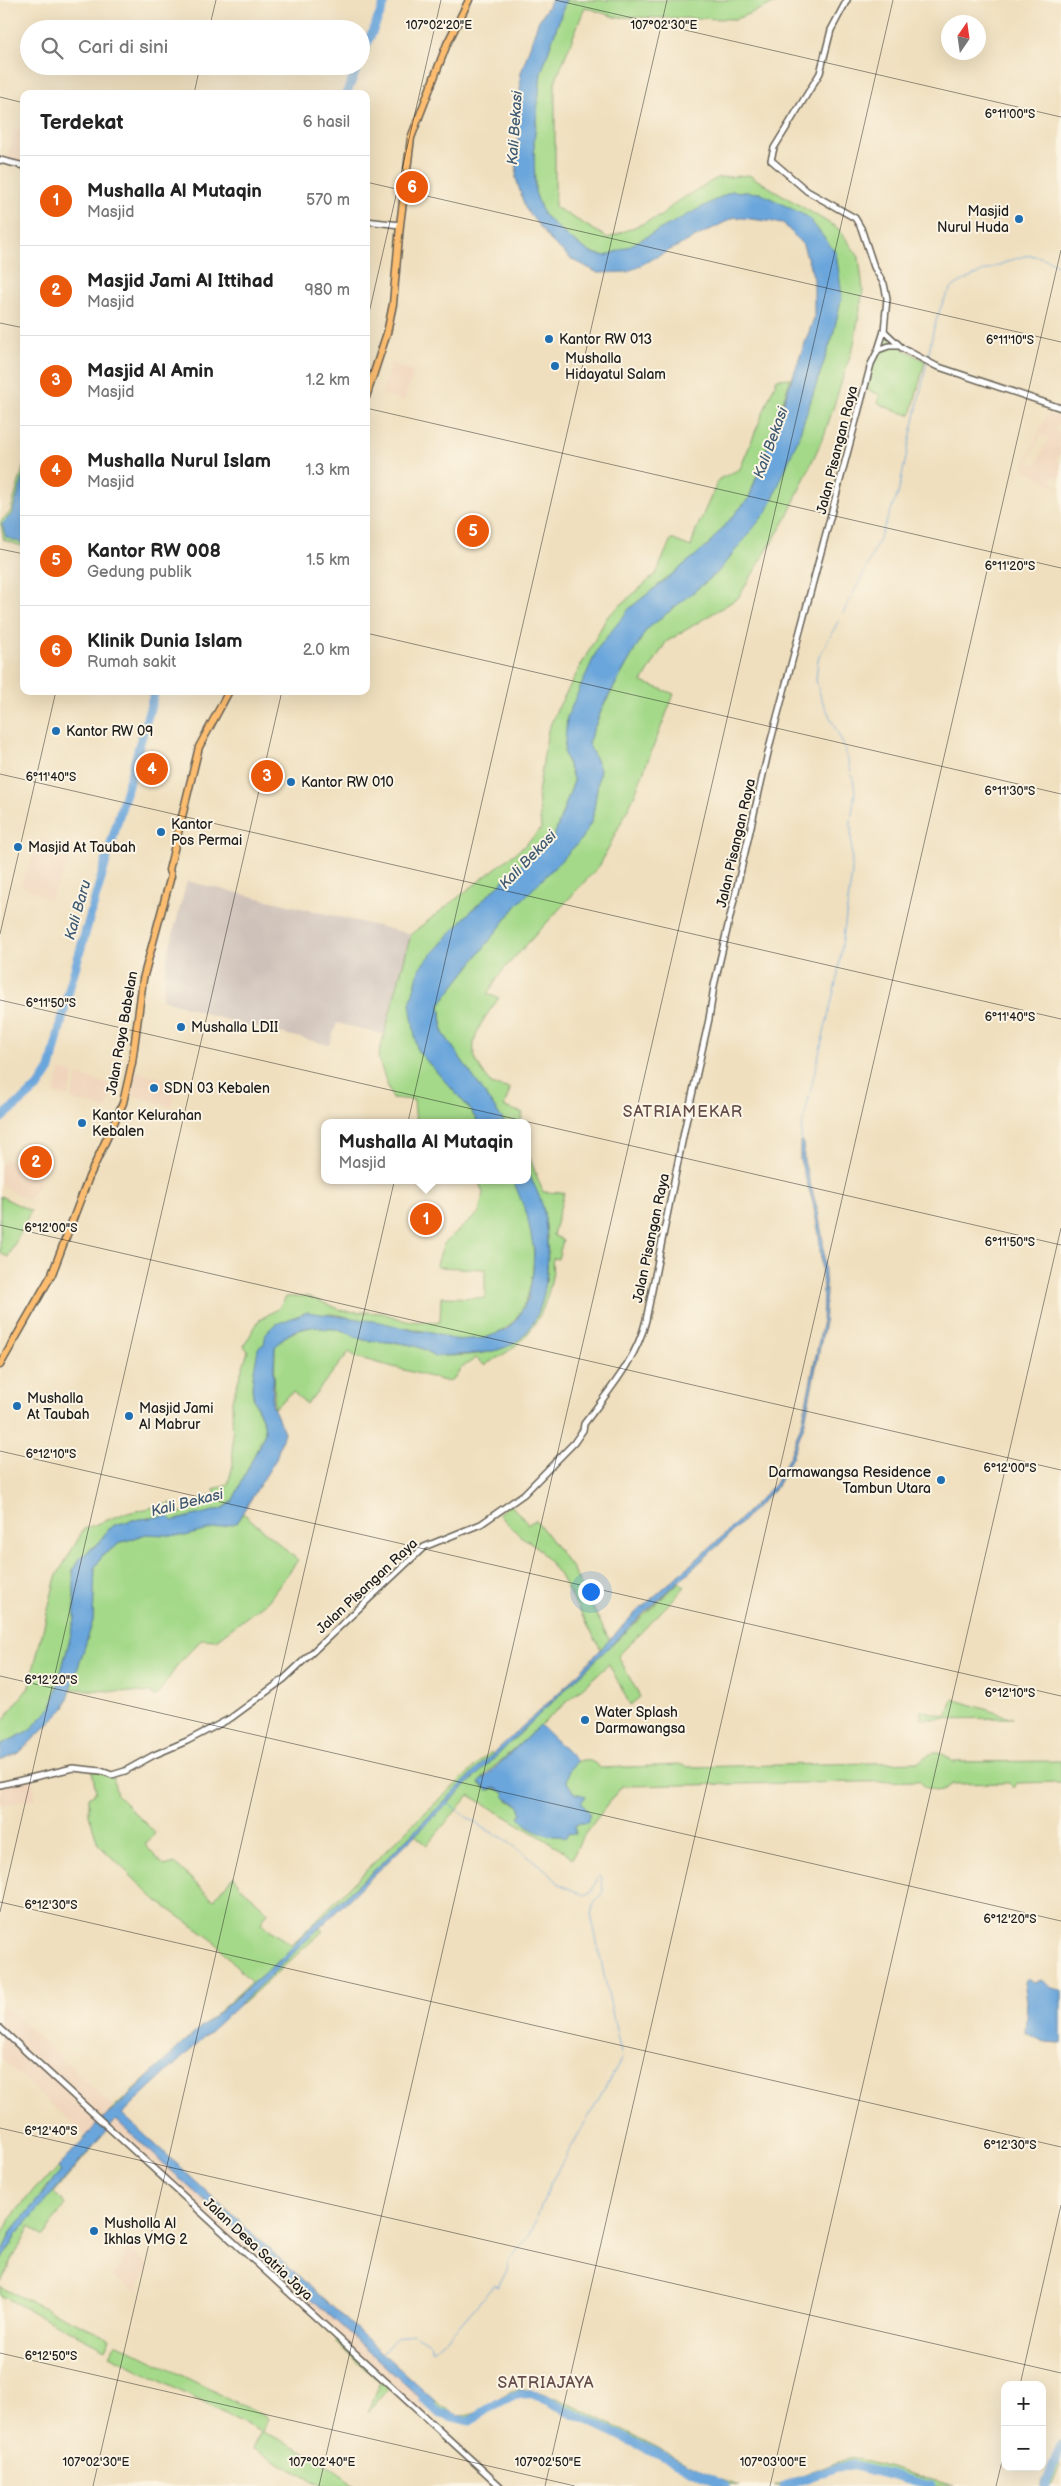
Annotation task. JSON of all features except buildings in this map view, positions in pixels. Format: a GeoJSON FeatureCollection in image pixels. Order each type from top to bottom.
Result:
{"type":"FeatureCollection","features":[{"type":"Feature","properties":{"kind":"main road"},"geometry":{"type":"LineString","coordinates":[[370,385],[387,333],[393,304],[400,225],[411,138],[447,44],[469,0]]}},
{"type":"Feature","properties":{"kind":"main road","name":"Jalan Raya Babelan"},"geometry":{"type":"LineString","coordinates":[[0,1365],[52,1274],[89,1177],[122,1102],[132,1063],[143,979],[171,876],[169,870],[193,769],[202,740],[227,695]]}},
{"type":"Feature","properties":{"kind":"street","name":"Jalan Pisangan Raya"},"geometry":{"type":"LineString","coordinates":[[0,1785],[74,1768],[101,1771],[112,1775],[125,1772],[154,1755],[187,1742],[231,1718],[284,1679],[424,1547],[482,1524],[524,1494],[574,1443],[635,1351],[643,1334],[709,1019],[714,986],[771,740],[871,364],[879,350],[884,331],[887,309],[884,284],[876,273],[863,231],[858,222],[844,210],[807,191],[771,160],[774,148],[820,73],[831,30],[847,0]]}},
{"type":"Feature","properties":{"kind":"street"},"geometry":{"type":"LineString","coordinates":[[0,160],[20,165]]}},
{"type":"Feature","properties":{"kind":"street"},"geometry":{"type":"LineString","coordinates":[[370,221],[400,225]]}},
{"type":"Feature","properties":{"kind":"street"},"geometry":{"type":"LineString","coordinates":[[884,331],[899,346],[925,361],[1061,408]]}},
{"type":"Feature","properties":{"kind":"street"},"geometry":{"type":"LineString","coordinates":[[879,350],[899,346]]}},
{"type":"Feature","properties":{"kind":"street","name":"Jalan Desa Satria Jaya"},"geometry":{"type":"LineString","coordinates":[[0,2028],[500,2486]]}},
{"type":"Feature","properties":{"kind":"shaded area"},"geometry":{"type":"Polygon","coordinates":[[[15,128],[20,130],[20,165],[7,162],[15,128]]]}},
{"type":"Feature","properties":{"kind":"shaded area"},"geometry":{"type":"Polygon","coordinates":[[[392,363],[413,373],[404,401],[381,394],[392,363]]]}},
{"type":"Feature","properties":{"kind":"shaded area"},"geometry":{"type":"Polygon","coordinates":[[[1048,413],[1061,418],[1061,425],[1057,424],[1054,430],[1061,434],[1061,450],[1056,460],[1061,463],[1061,479],[1053,475],[1050,482],[1061,488],[1061,490],[1023,468],[1048,413]],[[1041,434],[1028,461],[1036,465],[1049,438],[1041,434]]]}},
{"type":"Feature","properties":{"kind":"shaded area"},"geometry":{"type":"Polygon","coordinates":[[[42,838],[74,852],[50,900],[20,884],[42,838]]]}},
{"type":"Feature","properties":{"kind":"shaded area"},"geometry":{"type":"Polygon","coordinates":[[[187,881],[411,934],[384,1035],[337,1023],[329,1045],[220,1018],[162,999],[167,957],[187,881]]]}},
{"type":"Feature","properties":{"kind":"shaded area"},"geometry":{"type":"Polygon","coordinates":[[[60,1070],[75,1074],[68,1097],[54,1093],[60,1070]]]}},
{"type":"Feature","properties":{"kind":"shaded area","name":"SDN 03 Kebalen"},"geometry":{"type":"Polygon","coordinates":[[[136,1071],[177,1082],[171,1107],[130,1094],[136,1071]]]}},
{"type":"Feature","properties":{"kind":"shaded area"},"geometry":{"type":"Polygon","coordinates":[[[78,1075],[114,1086],[107,1109],[71,1099],[78,1075]]]}},
{"type":"Feature","properties":{"kind":"shaded area"},"geometry":{"type":"Polygon","coordinates":[[[6,1158],[41,1181],[28,1201],[0,1184],[0,1168],[6,1158]]]}},
{"type":"Feature","properties":{"kind":"shaded area"},"geometry":{"type":"Polygon","coordinates":[[[32,1776],[36,1799],[0,1805],[0,1785],[32,1776]]]}},
{"type":"Feature","properties":{"kind":"shaded area"},"geometry":{"type":"Polygon","coordinates":[[[0,2001],[115,2109],[86,2136],[0,2057],[0,2001]]]}},
{"type":"Feature","properties":{"kind":"shaded area"},"geometry":{"type":"Polygon","coordinates":[[[116,2120],[430,2407],[422,2415],[110,2127],[116,2120]]]}},
{"type":"Feature","properties":{"kind":"shaded area"},"geometry":{"type":"Polygon","coordinates":[[[128,2248],[149,2266],[136,2291],[113,2277],[128,2248]]]}},
{"type":"Feature","properties":{"kind":"green space"},"geometry":{"type":"Polygon","coordinates":[[[566,0],[783,0],[736,19],[615,17],[585,7],[555,82],[555,207],[608,238],[661,216],[675,203],[717,178],[749,175],[839,229],[859,257],[863,290],[854,344],[825,433],[786,519],[738,598],[666,642],[642,682],[674,694],[634,796],[600,865],[503,970],[487,994],[499,998],[485,1017],[475,1038],[475,1058],[491,1084],[510,1089],[504,1107],[523,1113],[521,1119],[502,1119],[443,1033],[440,1004],[517,905],[579,842],[592,821],[600,769],[588,743],[603,707],[646,630],[717,573],[797,441],[833,335],[841,296],[836,253],[760,193],[606,256],[591,253],[569,238],[543,214],[535,192],[534,142],[541,73],[566,0]]]}},
{"type":"Feature","properties":{"kind":"green space"},"geometry":{"type":"Polygon","coordinates":[[[884,331],[902,348],[925,361],[911,415],[895,411],[878,403],[880,395],[864,388],[884,331]]]}},
{"type":"Feature","properties":{"kind":"green space"},"geometry":{"type":"Polygon","coordinates":[[[791,378],[749,498],[706,547],[630,608],[564,753],[574,781],[553,839],[516,869],[468,914],[420,967],[417,1050],[470,1109],[476,1119],[416,1119],[414,1100],[392,1098],[378,1058],[411,934],[523,847],[541,829],[538,793],[548,730],[557,710],[607,617],[656,574],[671,539],[691,547],[696,530],[719,479],[740,469],[777,379],[791,378]]]}},
{"type":"Feature","properties":{"kind":"green space"},"geometry":{"type":"Polygon","coordinates":[[[20,479],[20,546],[4,540],[0,522],[10,513],[20,479]]]}},
{"type":"Feature","properties":{"kind":"green space"},"geometry":{"type":"Polygon","coordinates":[[[531,1161],[543,1192],[564,1193],[553,1235],[563,1240],[558,1259],[553,1258],[553,1274],[538,1319],[522,1340],[511,1349],[484,1365],[476,1358],[460,1369],[455,1378],[449,1382],[356,1357],[349,1352],[307,1404],[293,1392],[274,1408],[275,1347],[283,1338],[293,1332],[304,1329],[316,1326],[339,1330],[364,1340],[400,1343],[419,1347],[434,1356],[485,1353],[513,1343],[526,1332],[535,1318],[542,1302],[546,1284],[548,1246],[541,1202],[531,1180],[531,1161]]]}},
{"type":"Feature","properties":{"kind":"green space"},"geometry":{"type":"Polygon","coordinates":[[[480,1184],[515,1184],[528,1217],[533,1243],[533,1270],[527,1297],[515,1320],[496,1334],[471,1340],[456,1340],[434,1333],[330,1314],[264,1344],[253,1378],[252,1393],[263,1420],[265,1433],[232,1502],[222,1509],[172,1521],[167,1516],[133,1520],[115,1525],[108,1530],[100,1542],[89,1550],[73,1569],[75,1619],[52,1707],[29,1731],[0,1745],[0,1724],[29,1687],[56,1577],[84,1529],[123,1514],[172,1503],[169,1512],[180,1513],[202,1507],[201,1498],[215,1494],[214,1489],[228,1484],[233,1465],[232,1400],[248,1351],[244,1346],[259,1320],[278,1309],[286,1297],[307,1296],[344,1311],[383,1313],[406,1321],[440,1322],[441,1297],[485,1298],[485,1269],[436,1267],[444,1243],[479,1213],[483,1193],[480,1184]]]}},
{"type":"Feature","properties":{"kind":"green space"},"geometry":{"type":"Polygon","coordinates":[[[0,1196],[31,1211],[8,1257],[0,1253],[0,1196]]]}},
{"type":"Feature","properties":{"kind":"green space"},"geometry":{"type":"Polygon","coordinates":[[[510,1504],[528,1524],[536,1520],[572,1568],[612,1645],[679,1582],[685,1587],[618,1656],[640,1697],[630,1705],[609,1664],[486,1774],[479,1784],[491,1790],[494,1788],[506,1793],[507,1800],[519,1805],[522,1814],[519,1816],[529,1826],[549,1835],[575,1834],[575,1827],[578,1823],[580,1824],[585,1809],[581,1802],[582,1796],[572,1791],[568,1784],[567,1776],[570,1768],[575,1763],[583,1760],[591,1761],[600,1768],[682,1765],[688,1767],[919,1762],[928,1755],[936,1753],[945,1755],[953,1762],[1061,1761],[1061,1782],[1017,1783],[1014,1788],[1009,1783],[952,1784],[943,1790],[935,1791],[925,1787],[919,1781],[622,1786],[581,1839],[572,1859],[561,1849],[469,1795],[427,1845],[415,1835],[603,1653],[559,1574],[536,1546],[519,1535],[498,1514],[510,1504]]]}},
{"type":"Feature","properties":{"kind":"green space"},"geometry":{"type":"Polygon","coordinates":[[[243,1513],[298,1560],[268,1601],[216,1640],[202,1639],[179,1663],[156,1697],[150,1693],[71,1689],[93,1621],[95,1567],[103,1555],[120,1543],[146,1534],[164,1534],[236,1523],[243,1513]]]}},
{"type":"Feature","properties":{"kind":"green space"},"geometry":{"type":"Polygon","coordinates":[[[953,1699],[1013,1718],[921,1719],[921,1710],[947,1717],[953,1699]]]}},
{"type":"Feature","properties":{"kind":"green space"},"geometry":{"type":"Polygon","coordinates":[[[491,1752],[493,1754],[379,1866],[309,1929],[283,1957],[236,1997],[241,2002],[120,2115],[54,2193],[65,2204],[44,2236],[30,2226],[0,2283],[0,2265],[16,2235],[67,2175],[46,2187],[34,2206],[12,2231],[0,2255],[0,2240],[10,2219],[36,2187],[53,2174],[101,2120],[251,1982],[214,1941],[156,1900],[98,1844],[89,1814],[89,1797],[96,1792],[92,1770],[112,1775],[117,1795],[155,1833],[145,1845],[164,1866],[175,1863],[213,1900],[234,1876],[239,1885],[268,1912],[261,1923],[291,1945],[416,1821],[491,1752]]]}},
{"type":"Feature","properties":{"kind":"green space"},"geometry":{"type":"Polygon","coordinates":[[[319,1928],[323,1931],[242,2004],[241,2002],[319,1928]]]}},
{"type":"Feature","properties":{"kind":"green space"},"geometry":{"type":"Polygon","coordinates":[[[0,2287],[110,2338],[105,2349],[0,2295],[0,2287]]]}},
{"type":"Feature","properties":{"kind":"green space"},"geometry":{"type":"Polygon","coordinates":[[[338,2338],[389,2387],[368,2413],[380,2382],[336,2342],[338,2338]]]}},
{"type":"Feature","properties":{"kind":"green space"},"geometry":{"type":"Polygon","coordinates":[[[116,2343],[268,2418],[262,2432],[311,2455],[356,2486],[322,2486],[252,2448],[261,2432],[109,2355],[116,2343]]]}},
{"type":"Feature","properties":{"kind":"green space"},"geometry":{"type":"Polygon","coordinates":[[[518,2389],[533,2390],[576,2407],[719,2479],[740,2486],[721,2484],[533,2394],[507,2398],[469,2421],[449,2417],[432,2407],[436,2402],[448,2411],[469,2414],[518,2389]]]}},
{"type":"Feature","properties":{"kind":"green space"},"geometry":{"type":"Polygon","coordinates":[[[1061,2440],[1055,2462],[1060,2466],[1052,2485],[1040,2486],[1061,2440]]]}},
{"type":"Feature","properties":{"kind":"green space"},"geometry":{"type":"Polygon","coordinates":[[[857,2459],[954,2486],[930,2486],[854,2466],[837,2467],[784,2486],[774,2486],[838,2461],[857,2459]]]}},
{"type":"Feature","properties":{"kind":"water","name":"Kali Bekasi"},"geometry":{"type":"Polygon","coordinates":[[[552,0],[566,0],[541,73],[534,142],[535,192],[543,214],[569,238],[591,253],[606,256],[627,247],[732,191],[760,193],[808,217],[836,253],[842,296],[833,335],[797,441],[768,510],[717,573],[646,630],[603,706],[588,743],[600,769],[592,821],[579,842],[517,905],[440,1004],[443,1033],[502,1119],[476,1119],[470,1109],[417,1050],[410,1004],[420,967],[468,914],[516,869],[553,839],[574,781],[564,753],[567,717],[598,648],[630,608],[706,547],[749,498],[814,318],[814,279],[803,245],[783,223],[735,217],[627,272],[598,273],[570,258],[550,240],[525,208],[516,178],[521,73],[538,22],[552,0]]]}},
{"type":"Feature","properties":{"kind":"water"},"geometry":{"type":"Polygon","coordinates":[[[20,488],[20,542],[6,537],[2,524],[12,514],[20,488]]]}},
{"type":"Feature","properties":{"kind":"water"},"geometry":{"type":"Polygon","coordinates":[[[800,1141],[803,1141],[804,1161],[818,1212],[823,1241],[826,1292],[824,1327],[805,1422],[792,1457],[777,1486],[723,1541],[645,1612],[272,1974],[122,2114],[436,2402],[430,2407],[116,2120],[16,2235],[0,2265],[0,2255],[12,2231],[61,2171],[58,2167],[101,2120],[115,2109],[181,2045],[283,1957],[309,1929],[379,1866],[481,1765],[569,1683],[632,1616],[724,1535],[775,1484],[791,1453],[803,1419],[822,1325],[823,1290],[819,1235],[813,1203],[800,1160],[800,1141]]]}},
{"type":"Feature","properties":{"kind":"water"},"geometry":{"type":"Polygon","coordinates":[[[531,1178],[543,1208],[546,1229],[547,1265],[545,1284],[542,1302],[535,1319],[526,1333],[513,1344],[505,1348],[478,1353],[434,1356],[419,1347],[400,1343],[364,1340],[347,1332],[316,1326],[296,1330],[283,1338],[275,1347],[272,1405],[284,1432],[276,1459],[236,1523],[185,1536],[146,1534],[120,1543],[103,1555],[95,1567],[93,1621],[65,1708],[19,1753],[0,1761],[0,1745],[29,1731],[52,1707],[75,1619],[73,1569],[80,1558],[100,1542],[108,1529],[115,1525],[133,1520],[168,1516],[172,1521],[222,1509],[232,1502],[265,1433],[263,1420],[254,1399],[253,1380],[258,1348],[264,1344],[266,1333],[274,1325],[307,1312],[380,1322],[416,1331],[432,1332],[455,1340],[485,1338],[506,1330],[517,1319],[528,1299],[533,1273],[534,1250],[527,1215],[515,1184],[531,1184],[531,1178]]]}},
{"type":"Feature","properties":{"kind":"water"},"geometry":{"type":"Polygon","coordinates":[[[540,1725],[577,1761],[569,1770],[567,1782],[574,1793],[586,1796],[581,1803],[590,1813],[587,1823],[578,1823],[575,1827],[575,1834],[568,1833],[565,1838],[551,1836],[532,1828],[519,1816],[522,1814],[519,1805],[504,1797],[505,1793],[495,1788],[488,1790],[479,1783],[540,1725]]]}},
{"type":"Feature","properties":{"kind":"water"},"geometry":{"type":"Polygon","coordinates":[[[1029,1979],[1035,1983],[1041,1980],[1052,1988],[1061,1990],[1061,2043],[1045,2042],[1025,2033],[1027,2001],[1024,1982],[1029,1979]]]}},
{"type":"Feature","properties":{"kind":"waterway","name":"Kali Baru"},"geometry":{"type":"LineString","coordinates":[[370,37],[386,0]]}},
{"type":"Feature","properties":{"kind":"waterway","name":"Kali Baru"},"geometry":{"type":"LineString","coordinates":[[348,90],[354,75]]}},
{"type":"Feature","properties":{"kind":"waterway"},"geometry":{"type":"LineString","coordinates":[[928,358],[933,331],[939,313],[946,296],[955,285],[986,270],[1025,256],[1044,258],[1061,268]]}},
{"type":"Feature","properties":{"kind":"waterway"},"geometry":{"type":"LineString","coordinates":[[843,613],[867,567],[898,494],[927,362]]}},
{"type":"Feature","properties":{"kind":"waterway"},"geometry":{"type":"LineString","coordinates":[[801,1141],[802,1126],[838,974],[852,873],[851,822],[855,791],[853,779],[844,746],[821,698],[816,680],[818,659],[839,620]]}},
{"type":"Feature","properties":{"kind":"waterway","name":"Kali Baru"},"geometry":{"type":"LineString","coordinates":[[0,1119],[39,1086],[50,1069],[70,986],[154,695]]}},
{"type":"Feature","properties":{"kind":"waterway"},"geometry":{"type":"LineString","coordinates":[[383,2354],[396,2338],[413,2333],[430,2343],[432,2350],[436,2348],[458,2327],[495,2284],[497,2286],[507,2271],[508,2262],[530,2235],[550,2184],[622,2058],[591,1914],[594,1903],[603,1892],[602,1878],[599,1876],[591,1892],[584,1895],[559,1884],[550,1873],[503,1838],[481,1827],[447,1803]]}},
{"type":"Feature","properties":{"kind":"waterway"},"geometry":{"type":"LineString","coordinates":[[424,2399],[440,2414],[469,2421],[507,2398],[533,2394],[725,2486]]}},
{"type":"Feature","properties":{"kind":"waterway"},"geometry":{"type":"LineString","coordinates":[[1045,2486],[1061,2446]]}},
{"type":"Feature","properties":{"kind":"waterway"},"geometry":{"type":"LineString","coordinates":[[784,2486],[837,2467],[854,2466],[931,2486]]}},
{"type":"Feature","properties":{"kind":"place","name":"Klinik Dunia Islam"},"geometry":{"type":"Point","coordinates":[412,187]}},
{"type":"Feature","properties":{"kind":"place","name":"Masjid Nurul Huda"},"geometry":{"type":"Point","coordinates":[1019,219]}},
{"type":"Feature","properties":{"kind":"place","name":"Kantor RW 013"},"geometry":{"type":"Point","coordinates":[549,339]}},
{"type":"Feature","properties":{"kind":"place","name":"Mushalla Hidayatul Salam"},"geometry":{"type":"Point","coordinates":[555,366]}},
{"type":"Feature","properties":{"kind":"place","name":"Kantor RW 008"},"geometry":{"type":"Point","coordinates":[473,531]}},
{"type":"Feature","properties":{"kind":"place","name":"Kantor RW 09"},"geometry":{"type":"Point","coordinates":[56,731]}},
{"type":"Feature","properties":{"kind":"place","name":"Mushalla Nurul Islam"},"geometry":{"type":"Point","coordinates":[152,769]}},
{"type":"Feature","properties":{"kind":"place","name":"Masjid Al Amin"},"geometry":{"type":"Point","coordinates":[267,776]}},
{"type":"Feature","properties":{"kind":"place","name":"Kantor RW 010"},"geometry":{"type":"Point","coordinates":[291,782]}},
{"type":"Feature","properties":{"kind":"place","name":"Kantor Pos Permai"},"geometry":{"type":"Point","coordinates":[161,832]}},
{"type":"Feature","properties":{"kind":"place","name":"Masjid At Taubah"},"geometry":{"type":"Point","coordinates":[18,847]}},
{"type":"Feature","properties":{"kind":"place","name":"Mushalla LDII"},"geometry":{"type":"Point","coordinates":[181,1027]}},
{"type":"Feature","properties":{"kind":"place","name":"SDN 03 Kebalen"},"geometry":{"type":"Point","coordinates":[154,1088]}},
{"type":"Feature","properties":{"kind":"place","name":"Kantor Kelurahan Kebalen"},"geometry":{"type":"Point","coordinates":[82,1123]}},
{"type":"Feature","properties":{"kind":"place","name":"Masjid Jami Al Ittihad"},"geometry":{"type":"Point","coordinates":[36,1162]}},
{"type":"Feature","properties":{"kind":"place","name":"Mushalla Al Mutaqin"},"geometry":{"type":"Point","coordinates":[426,1219]}},
{"type":"Feature","properties":{"kind":"place","name":"Mushalla At Taubah"},"geometry":{"type":"Point","coordinates":[17,1406]}},
{"type":"Feature","properties":{"kind":"place","name":"Masjid Jami Al Mabrur"},"geometry":{"type":"Point","coordinates":[129,1416]}},
{"type":"Feature","properties":{"kind":"place","name":"Darmawangsa Residence Tambun Utara"},"geometry":{"type":"Point","coordinates":[941,1480]}},
{"type":"Feature","properties":{"kind":"place","name":"Water Splash Darmawangsa"},"geometry":{"type":"Point","coordinates":[585,1720]}},
{"type":"Feature","properties":{"kind":"place","name":"Musholla Al Ikhlas VMG 2"},"geometry":{"type":"Point","coordinates":[94,2231]}},
{"type":"Feature","properties":{"kind":"district","name":"SATRIAMEKAR"},"geometry":{"type":"Point","coordinates":[683,1112]}},
{"type":"Feature","properties":{"kind":"district","name":"SATRIAJAYA"},"geometry":{"type":"Point","coordinates":[546,2383]}}]}
